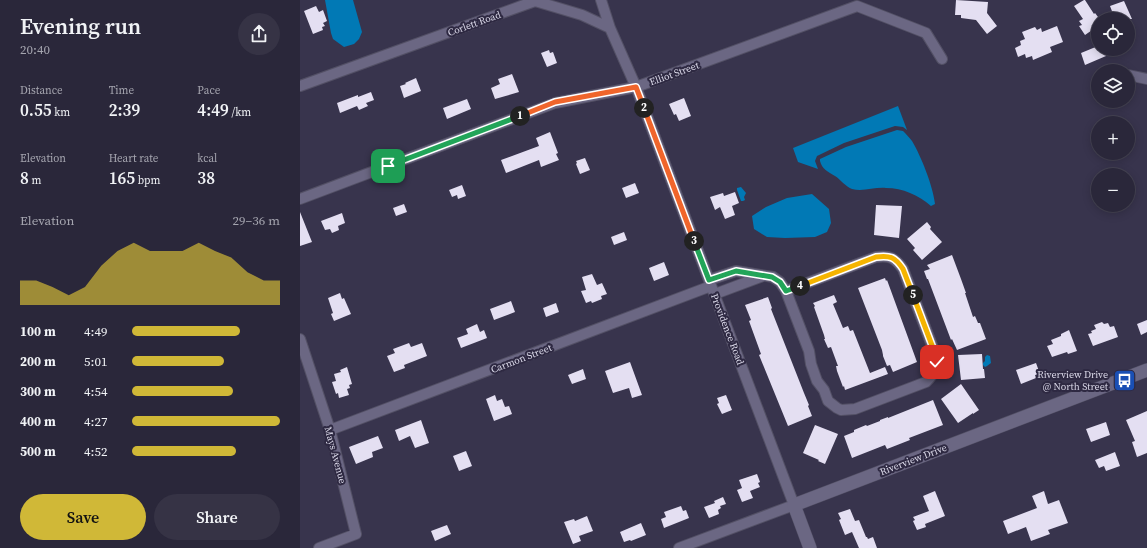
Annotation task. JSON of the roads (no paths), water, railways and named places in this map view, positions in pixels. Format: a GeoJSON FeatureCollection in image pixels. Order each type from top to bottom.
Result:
{"type":"FeatureCollection","features":[{"type":"Feature","properties":{"kind":"street"},"geometry":{"type":"LineString","coordinates":[[601,0],[610,28],[636,87]]}},
{"type":"Feature","properties":{"kind":"street","name":"Corlett Road"},"geometry":{"type":"LineString","coordinates":[[300,86],[535,1],[582,15],[610,28]]}},
{"type":"Feature","properties":{"kind":"street","name":"Elliot Street"},"geometry":{"type":"LineString","coordinates":[[300,199],[555,102],[636,87],[857,6],[926,33],[942,59]]}},
{"type":"Feature","properties":{"kind":"street"},"geometry":{"type":"LineString","coordinates":[[1135,76],[1147,79]]}},
{"type":"Feature","properties":{"kind":"street","name":"Providence Road"},"geometry":{"type":"LineString","coordinates":[[636,87],[810,548]]}},
{"type":"Feature","properties":{"kind":"street"},"geometry":{"type":"LineString","coordinates":[[712,287],[736,271],[772,277],[780,282],[786,291],[809,351],[811,364],[817,381],[824,390],[828,402],[841,410],[855,410],[926,382],[933,375],[936,369],[936,356],[903,269],[893,258],[884,256],[876,257],[786,291]]}},
{"type":"Feature","properties":{"kind":"street"},"geometry":{"type":"LineString","coordinates":[[712,287],[763,276]]}},
{"type":"Feature","properties":{"kind":"street","name":"Carmon Street"},"geometry":{"type":"LineString","coordinates":[[330,430],[712,287]]}},
{"type":"Feature","properties":{"kind":"street","name":"Mays Avenue"},"geometry":{"type":"LineString","coordinates":[[300,339],[330,430],[356,534],[319,548]]}},
{"type":"Feature","properties":{"kind":"street","name":"Riverview Drive"},"geometry":{"type":"LineString","coordinates":[[679,548],[1147,370]]}},
{"type":"Feature","properties":{"kind":"water"},"geometry":{"type":"Polygon","coordinates":[[[325,0],[353,0],[362,32],[359,39],[354,44],[344,47],[333,39],[325,0]]]}},
{"type":"Feature","properties":{"kind":"water"},"geometry":{"type":"Polygon","coordinates":[[[898,106],[907,130],[903,127],[895,126],[844,143],[817,156],[815,161],[818,169],[798,162],[793,148],[898,106]]]}},
{"type":"Feature","properties":{"kind":"water"},"geometry":{"type":"Polygon","coordinates":[[[897,130],[903,131],[909,137],[919,155],[926,171],[934,197],[935,204],[931,206],[916,195],[898,189],[852,189],[826,170],[821,164],[820,159],[846,147],[897,130]]]}},
{"type":"Feature","properties":{"kind":"water"},"geometry":{"type":"Polygon","coordinates":[[[741,187],[746,193],[744,197],[745,200],[743,201],[741,201],[737,190],[737,188],[741,187]]]}},
{"type":"Feature","properties":{"kind":"water"},"geometry":{"type":"Polygon","coordinates":[[[812,194],[829,209],[831,223],[827,232],[815,237],[785,238],[767,237],[754,229],[752,216],[766,207],[787,198],[812,194]]]}},
{"type":"Feature","properties":{"kind":"water"},"geometry":{"type":"Polygon","coordinates":[[[987,355],[990,356],[991,363],[985,367],[983,363],[987,355]]]}},
{"type":"Feature","properties":{"kind":"place","name":"Riverview Drive @ North Street"},"geometry":{"type":"Point","coordinates":[1124,380]}}]}
